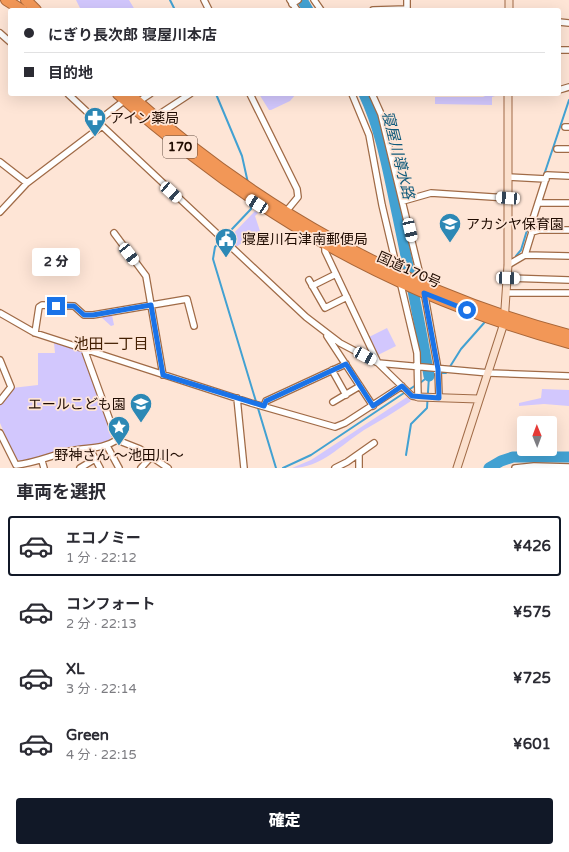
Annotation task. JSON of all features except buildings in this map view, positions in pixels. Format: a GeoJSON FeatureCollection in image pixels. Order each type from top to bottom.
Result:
{"type":"FeatureCollection","features":[{"type":"Feature","properties":{"kind":"highway"},"geometry":{"type":"LineString","coordinates":[[6,0],[19,8]]}},
{"type":"Feature","properties":{"kind":"highway"},"geometry":{"type":"LineString","coordinates":[[26,0],[34,8]]}},
{"type":"Feature","properties":{"kind":"highway","name":"国道170号"},"geometry":{"type":"LineString","coordinates":[[124,96],[138,102],[244,190]]}},
{"type":"Feature","properties":{"kind":"highway","name":"国道170号"},"geometry":{"type":"LineString","coordinates":[[124,96],[198,161],[325,240],[422,288],[569,343]]}},
{"type":"Feature","properties":{"kind":"highway","name":"国道170号"},"geometry":{"type":"LineString","coordinates":[[504,319],[569,335]]}},
{"type":"Feature","properties":{"kind":"street"},"geometry":{"type":"LineString","coordinates":[[0,33],[8,40]]}},
{"type":"Feature","properties":{"kind":"street"},"geometry":{"type":"LineString","coordinates":[[70,96],[159,181],[306,317],[325,332],[340,343],[378,363],[410,394],[437,398],[478,399]]}},
{"type":"Feature","properties":{"kind":"street"},"geometry":{"type":"LineString","coordinates":[[98,121],[124,96]]}},
{"type":"Feature","properties":{"kind":"street"},"geometry":{"type":"LineString","coordinates":[[138,102],[147,96]]}},
{"type":"Feature","properties":{"kind":"street"},"geometry":{"type":"LineString","coordinates":[[156,117],[187,96]]}},
{"type":"Feature","properties":{"kind":"street"},"geometry":{"type":"LineString","coordinates":[[251,96],[297,188],[298,198],[283,215]]}},
{"type":"Feature","properties":{"kind":"street"},"geometry":{"type":"LineString","coordinates":[[353,96],[369,135],[382,205],[417,353],[419,368],[418,395]]}},
{"type":"Feature","properties":{"kind":"street"},"geometry":{"type":"LineString","coordinates":[[373,96],[381,114],[403,201],[422,288],[438,369],[437,398]]}},
{"type":"Feature","properties":{"kind":"street"},"geometry":{"type":"LineString","coordinates":[[457,468],[478,399],[489,373],[504,319],[508,278],[508,96]]}},
{"type":"Feature","properties":{"kind":"street"},"geometry":{"type":"LineString","coordinates":[[0,212],[27,183],[102,126]]}},
{"type":"Feature","properties":{"kind":"street"},"geometry":{"type":"LineString","coordinates":[[557,149],[569,149]]}},
{"type":"Feature","properties":{"kind":"street"},"geometry":{"type":"LineString","coordinates":[[0,162],[27,183]]}},
{"type":"Feature","properties":{"kind":"street"},"geometry":{"type":"LineString","coordinates":[[525,255],[532,232],[530,228],[547,175],[569,176]]}},
{"type":"Feature","properties":{"kind":"street"},"geometry":{"type":"LineString","coordinates":[[508,177],[546,179]]}},
{"type":"Feature","properties":{"kind":"street"},"geometry":{"type":"LineString","coordinates":[[403,201],[431,194],[508,198]]}},
{"type":"Feature","properties":{"kind":"street"},"geometry":{"type":"LineString","coordinates":[[538,203],[569,203]]}},
{"type":"Feature","properties":{"kind":"street"},"geometry":{"type":"LineString","coordinates":[[532,232],[539,230],[569,230]]}},
{"type":"Feature","properties":{"kind":"street"},"geometry":{"type":"LineString","coordinates":[[114,234],[146,276],[163,375]]}},
{"type":"Feature","properties":{"kind":"street"},"geometry":{"type":"LineString","coordinates":[[325,240],[325,251],[378,363]]}},
{"type":"Feature","properties":{"kind":"street"},"geometry":{"type":"LineString","coordinates":[[508,265],[525,255],[569,256]]}},
{"type":"Feature","properties":{"kind":"street"},"geometry":{"type":"LineString","coordinates":[[312,286],[336,274]]}},
{"type":"Feature","properties":{"kind":"street"},"geometry":{"type":"LineString","coordinates":[[508,278],[569,280]]}},
{"type":"Feature","properties":{"kind":"street"},"geometry":{"type":"LineString","coordinates":[[309,280],[325,308],[347,297]]}},
{"type":"Feature","properties":{"kind":"street"},"geometry":{"type":"LineString","coordinates":[[506,293],[569,293]]}},
{"type":"Feature","properties":{"kind":"street"},"geometry":{"type":"LineString","coordinates":[[35,333],[39,307],[42,305],[74,306],[84,315],[93,315],[187,299],[194,326]]}},
{"type":"Feature","properties":{"kind":"street"},"geometry":{"type":"LineString","coordinates":[[0,313],[35,333],[251,403],[335,427],[345,423],[402,387]]}},
{"type":"Feature","properties":{"kind":"street"},"geometry":{"type":"LineString","coordinates":[[325,332],[373,406]]}},
{"type":"Feature","properties":{"kind":"street"},"geometry":{"type":"LineString","coordinates":[[84,349],[117,440],[140,449],[168,468]]}},
{"type":"Feature","properties":{"kind":"street"},"geometry":{"type":"LineString","coordinates":[[0,360],[11,387],[0,401]]}},
{"type":"Feature","properties":{"kind":"street"},"geometry":{"type":"LineString","coordinates":[[378,363],[419,368],[489,373],[569,376]]}},
{"type":"Feature","properties":{"kind":"street"},"geometry":{"type":"LineString","coordinates":[[263,406],[266,401],[346,364]]}},
{"type":"Feature","properties":{"kind":"street"},"geometry":{"type":"LineString","coordinates":[[332,370],[346,395]]}},
{"type":"Feature","properties":{"kind":"street"},"geometry":{"type":"LineString","coordinates":[[333,402],[360,386]]}},
{"type":"Feature","properties":{"kind":"street"},"geometry":{"type":"LineString","coordinates":[[237,398],[244,468]]}},
{"type":"Feature","properties":{"kind":"street"},"geometry":{"type":"LineString","coordinates":[[0,433],[17,467],[42,461],[70,451],[107,446],[117,440]]}},
{"type":"Feature","properties":{"kind":"street"},"geometry":{"type":"LineString","coordinates":[[335,468],[374,443]]}},
{"type":"Feature","properties":{"kind":"street"},"geometry":{"type":"LineString","coordinates":[[107,446],[119,468]]}},
{"type":"Feature","properties":{"kind":"street"},"geometry":{"type":"LineString","coordinates":[[90,449],[100,468]]}},
{"type":"Feature","properties":{"kind":"street"},"geometry":{"type":"LineString","coordinates":[[359,454],[359,468]]}},
{"type":"Feature","properties":{"kind":"street"},"geometry":{"type":"LineString","coordinates":[[144,467],[151,457]]}},
{"type":"Feature","properties":{"kind":"street"},"geometry":{"type":"LineString","coordinates":[[80,468],[95,459]]}},
{"type":"Feature","properties":{"kind":"street"},"geometry":{"type":"LineString","coordinates":[[42,461],[44,468]]}},
{"type":"Feature","properties":{"kind":"street"},"geometry":{"type":"LineString","coordinates":[[515,468],[534,466],[569,467]]}},
{"type":"Feature","properties":{"kind":"shaded area"},"geometry":{"type":"Polygon","coordinates":[[[76,0],[129,0],[134,8],[80,8],[76,0]]]}},
{"type":"Feature","properties":{"kind":"shaded area"},"geometry":{"type":"Polygon","coordinates":[[[260,96],[294,96],[290,101],[269,110],[260,96]]]}},
{"type":"Feature","properties":{"kind":"shaded area"},"geometry":{"type":"Polygon","coordinates":[[[495,96],[492,97],[492,105],[435,104],[435,97],[495,96]]]}},
{"type":"Feature","properties":{"kind":"shaded area"},"geometry":{"type":"Polygon","coordinates":[[[255,211],[258,213],[255,216],[260,231],[236,247],[228,239],[255,211]]]}},
{"type":"Feature","properties":{"kind":"shaded area"},"geometry":{"type":"Polygon","coordinates":[[[112,315],[114,325],[111,326],[101,317],[112,315]]]}},
{"type":"Feature","properties":{"kind":"shaded area"},"geometry":{"type":"Polygon","coordinates":[[[387,328],[396,346],[378,355],[369,337],[387,328]]]}},
{"type":"Feature","properties":{"kind":"shaded area"},"geometry":{"type":"Polygon","coordinates":[[[54,343],[82,351],[112,436],[107,442],[101,445],[23,462],[15,458],[0,423],[0,404],[12,388],[38,385],[38,353],[55,353],[54,343]]]}},
{"type":"Feature","properties":{"kind":"shaded area"},"geometry":{"type":"Polygon","coordinates":[[[542,389],[569,390],[569,406],[544,404],[519,406],[519,403],[541,398],[542,389]]]}},
{"type":"Feature","properties":{"kind":"shaded area"},"geometry":{"type":"Polygon","coordinates":[[[407,397],[411,401],[364,430],[330,455],[312,464],[292,468],[311,460],[407,397]]]}},
{"type":"Feature","properties":{"kind":"waterway"},"geometry":{"type":"LineString","coordinates":[[170,0],[174,8]]}},
{"type":"Feature","properties":{"kind":"waterway","name":"寝屋川導水路"},"geometry":{"type":"LineString","coordinates":[[302,0],[307,8]]}},
{"type":"Feature","properties":{"kind":"waterway"},"geometry":{"type":"LineString","coordinates":[[217,96],[242,156],[248,183]]}},
{"type":"Feature","properties":{"kind":"waterway","name":"寝屋川導水路"},"geometry":{"type":"LineString","coordinates":[[365,96],[376,123],[388,170],[429,376]]}},
{"type":"Feature","properties":{"kind":"waterway"},"geometry":{"type":"LineString","coordinates":[[544,175],[569,100]]}},
{"type":"Feature","properties":{"kind":"waterway"},"geometry":{"type":"LineString","coordinates":[[250,201],[251,209],[215,247],[213,259],[276,468]]}},
{"type":"Feature","properties":{"kind":"waterway"},"geometry":{"type":"LineString","coordinates":[[516,256],[521,250],[528,227]]}},
{"type":"Feature","properties":{"kind":"waterway"},"geometry":{"type":"LineString","coordinates":[[442,373],[446,373],[461,349],[484,323]]}},
{"type":"Feature","properties":{"kind":"waterway","name":"寝屋川導水路"},"geometry":{"type":"LineString","coordinates":[[420,383],[429,376],[435,375]]}},
{"type":"Feature","properties":{"kind":"waterway","name":"寝屋川導水路"},"geometry":{"type":"LineString","coordinates":[[406,455],[411,424],[427,408],[429,376]]}},
{"type":"Feature","properties":{"kind":"waterway"},"geometry":{"type":"LineString","coordinates":[[283,468],[311,455],[416,385]]}},
{"type":"Feature","properties":{"kind":"waterway"},"geometry":{"type":"LineString","coordinates":[[489,468],[501,461],[513,457],[569,457]]}},
{"type":"Feature","properties":{"kind":"place","name":"アイン薬局"},"geometry":{"type":"Point","coordinates":[95,138]}},
{"type":"Feature","properties":{"kind":"place","name":"アカシヤ保育園"},"geometry":{"type":"Point","coordinates":[450,244]}},
{"type":"Feature","properties":{"kind":"place","name":"寝屋川石津南郵便局"},"geometry":{"type":"Point","coordinates":[226,258]}},
{"type":"Feature","properties":{"kind":"place","name":"エールこども園"},"geometry":{"type":"Point","coordinates":[141,424]}},
{"type":"Feature","properties":{"kind":"place","name":"野神さん ～池田川～"},"geometry":{"type":"Point","coordinates":[119,446]}},
{"type":"Feature","properties":{"kind":"district","name":"池田一丁目"},"geometry":{"type":"Point","coordinates":[111,344]}},
{"type":"Feature","properties":{"kind":"route"},"geometry":{"type":"LineString","coordinates":[[56,306],[74,306],[84,315],[93,315],[151,305],[163,375],[264,406],[266,401],[346,364],[373,406],[402,386],[412,396],[439,398],[438,369],[424,293],[467,310]]}}]}
